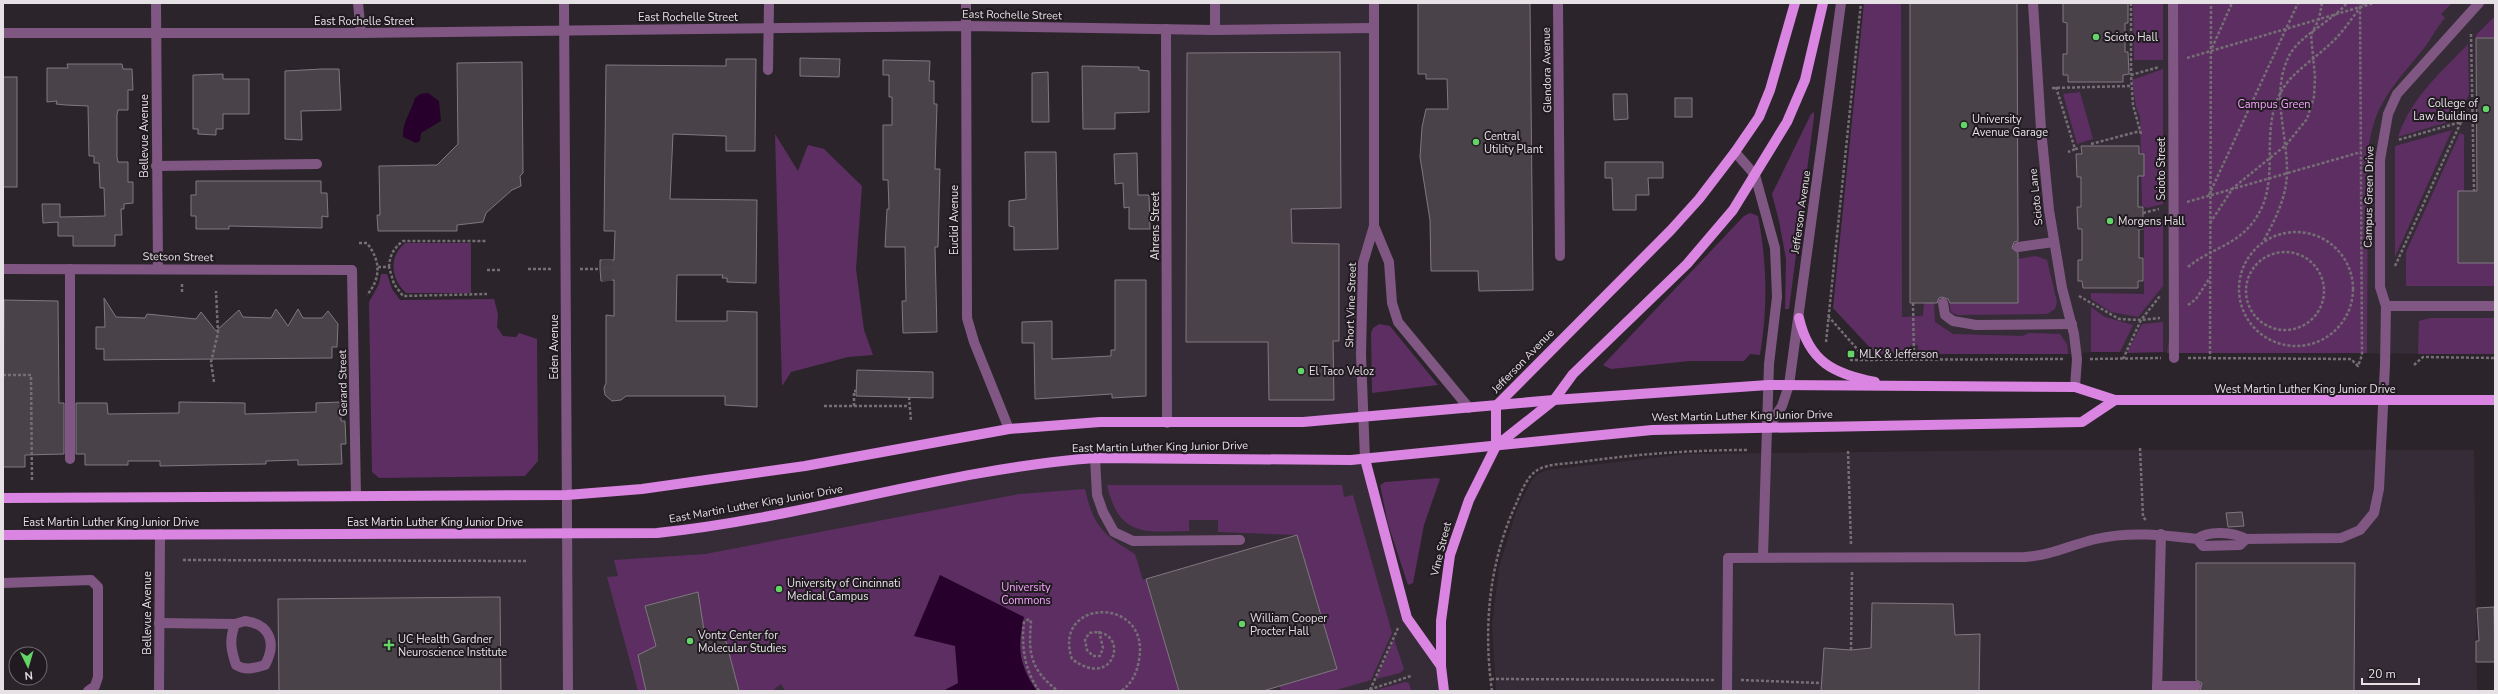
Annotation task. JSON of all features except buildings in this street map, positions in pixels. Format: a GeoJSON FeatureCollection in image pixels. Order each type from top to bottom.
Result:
{"type":"FeatureCollection","features":[{"type":"Feature","properties":{"kind":"main road","name":"Jefferson Avenue"},"geometry":{"type":"LineString","coordinates":[[1496,446],[1496,406],[1671,230],[1699,199],[1735,152],[1759,117],[1770,90],[1795,3]]}},
{"type":"Feature","properties":{"kind":"main road"},"geometry":{"type":"LineString","coordinates":[[1496,446],[1554,400],[1573,374],[1687,264],[1733,210],[1787,122],[1805,80],[1818,33],[1823,3]]}},
{"type":"Feature","properties":{"kind":"main road"},"geometry":{"type":"LineString","coordinates":[[1799,318],[1804,338],[1817,358],[1827,365],[1857,378],[1905,388]]}},
{"type":"Feature","properties":{"kind":"main road","name":"West Martin Luther King Junior Drive"},"geometry":{"type":"LineString","coordinates":[[1362,419],[1554,400],[1789,385],[1905,388],[2075,387],[2115,400],[2495,400]]}},
{"type":"Feature","properties":{"kind":"main road","name":"West Martin Luther King Junior Drive"},"geometry":{"type":"LineString","coordinates":[[1365,459],[1652,430],[2082,422],[2115,400]]}},
{"type":"Feature","properties":{"kind":"main road"},"geometry":{"type":"LineString","coordinates":[[3,498],[567,495],[642,489],[805,466],[1009,429],[1100,422],[1303,422],[1362,419]]}},
{"type":"Feature","properties":{"kind":"main road","name":"Vine Street"},"geometry":{"type":"LineString","coordinates":[[1444,691],[1441,666],[1442,613],[1450,556],[1469,500],[1496,446]]}},
{"type":"Feature","properties":{"kind":"main road","name":"East Martin Luther King Junior Drive"},"geometry":{"type":"LineString","coordinates":[[3,534],[657,533],[685,530],[1002,470],[1060,461],[1095,458],[1365,459]]}},
{"type":"Feature","properties":{"kind":"main road","name":"Vine Street"},"geometry":{"type":"LineString","coordinates":[[1365,459],[1407,618],[1441,666]]}},
{"type":"Feature","properties":{"kind":"street","name":"Bellevue Avenue"},"geometry":{"type":"LineString","coordinates":[[156,3],[156,166],[158,269]]}},
{"type":"Feature","properties":{"kind":"street"},"geometry":{"type":"LineString","coordinates":[[358,3],[361,33]]}},
{"type":"Feature","properties":{"kind":"street","name":"Eden Avenue"},"geometry":{"type":"LineString","coordinates":[[564,3],[568,691]]}},
{"type":"Feature","properties":{"kind":"street"},"geometry":{"type":"LineString","coordinates":[[768,70],[769,3]]}},
{"type":"Feature","properties":{"kind":"street","name":"Euclid Avenue"},"geometry":{"type":"LineString","coordinates":[[966,3],[967,318],[974,342],[1009,429]]}},
{"type":"Feature","properties":{"kind":"street"},"geometry":{"type":"LineString","coordinates":[[1215,3],[1215,30]]}},
{"type":"Feature","properties":{"kind":"street","name":"Short Vine Street"},"geometry":{"type":"LineString","coordinates":[[1365,459],[1362,419],[1363,263],[1374,226],[1374,3]]}},
{"type":"Feature","properties":{"kind":"street","name":"Glendora Avenue"},"geometry":{"type":"LineString","coordinates":[[1558,3],[1560,256]]}},
{"type":"Feature","properties":{"kind":"street","name":"Jefferson Avenue"},"geometry":{"type":"LineString","coordinates":[[1768,427],[1782,406],[1789,385],[1790,364],[1799,318],[1841,3]]}},
{"type":"Feature","properties":{"kind":"street","name":"Scioto Lane"},"geometry":{"type":"LineString","coordinates":[[2033,3],[2039,88],[2054,242],[2062,288],[2072,324],[2077,359],[2075,387]]}},
{"type":"Feature","properties":{"kind":"street","name":"Scioto Street"},"geometry":{"type":"LineString","coordinates":[[2173,3],[2172,284],[2174,358]]}},
{"type":"Feature","properties":{"kind":"street","name":"Campus Green Drive"},"geometry":{"type":"LineString","coordinates":[[2161,534],[2197,539],[2203,535],[2236,533],[2246,539],[2341,538],[2360,530],[2374,512],[2379,489],[2384,401],[2386,306],[2380,286],[2381,146],[2388,114],[2397,94],[2479,3]]}},
{"type":"Feature","properties":{"kind":"street","name":"East Rochelle Street"},"geometry":{"type":"LineString","coordinates":[[3,33],[361,33],[966,26],[1215,30],[1374,28]]}},
{"type":"Feature","properties":{"kind":"street","name":"Ahrens Street"},"geometry":{"type":"LineString","coordinates":[[1166,29],[1167,423]]}},
{"type":"Feature","properties":{"kind":"street","name":"Jefferson Avenue"},"geometry":{"type":"LineString","coordinates":[[1735,152],[1755,175],[1775,248],[1777,297],[1768,386],[1768,427]]}},
{"type":"Feature","properties":{"kind":"street"},"geometry":{"type":"LineString","coordinates":[[156,166],[317,164]]}},
{"type":"Feature","properties":{"kind":"street","name":"Short Vine Street"},"geometry":{"type":"LineString","coordinates":[[1374,226],[1389,262],[1392,302],[1398,322],[1469,408]]}},
{"type":"Feature","properties":{"kind":"street"},"geometry":{"type":"LineString","coordinates":[[2018,248],[2054,242]]}},
{"type":"Feature","properties":{"kind":"street"},"geometry":{"type":"LineString","coordinates":[[70,269],[70,459]]}},
{"type":"Feature","properties":{"kind":"street","name":"Stetson Street"},"geometry":{"type":"LineString","coordinates":[[3,270],[352,270]]}},
{"type":"Feature","properties":{"kind":"street","name":"Gerard Street"},"geometry":{"type":"LineString","coordinates":[[352,270],[356,496]]}},
{"type":"Feature","properties":{"kind":"street"},"geometry":{"type":"LineString","coordinates":[[1943,303],[1946,315],[1953,321],[1976,325],[2072,324]]}},
{"type":"Feature","properties":{"kind":"street"},"geometry":{"type":"LineString","coordinates":[[2386,306],[2495,306]]}},
{"type":"Feature","properties":{"kind":"street"},"geometry":{"type":"LineString","coordinates":[[1763,556],[1768,427]]}},
{"type":"Feature","properties":{"kind":"street"},"geometry":{"type":"LineString","coordinates":[[1095,458],[1097,495],[1103,512],[1114,532],[1133,541],[1240,540]]}},
{"type":"Feature","properties":{"kind":"street","name":"Bellevue Avenue"},"geometry":{"type":"LineString","coordinates":[[159,691],[160,534]]}},
{"type":"Feature","properties":{"kind":"street"},"geometry":{"type":"LineString","coordinates":[[1727,691],[1728,558],[1763,556],[2025,557],[2047,555],[2096,539],[2161,534],[2157,689],[2196,686]]}},
{"type":"Feature","properties":{"kind":"street"},"geometry":{"type":"LineString","coordinates":[[3,583],[91,580],[98,587],[98,677],[95,686],[88,691]]}},
{"type":"Feature","properties":{"kind":"street"},"geometry":{"type":"LineString","coordinates":[[159,623],[235,624],[245,621],[255,622],[267,630],[269,657],[265,665],[252,669],[242,669],[236,666],[231,649],[232,634],[235,624]]}},
{"type":"Feature","properties":{"kind":"path"},"geometry":{"type":"LineString","coordinates":[[1828,346],[1825,340],[1860,3]]}},
{"type":"Feature","properties":{"kind":"path"},"geometry":{"type":"LineString","coordinates":[[2091,144],[2140,133],[2133,105],[2131,86],[2131,3]]}},
{"type":"Feature","properties":{"kind":"path"},"geometry":{"type":"LineString","coordinates":[[2210,359],[2209,196],[2211,3]]}},
{"type":"Feature","properties":{"kind":"path"},"geometry":{"type":"LineString","coordinates":[[2211,50],[2232,3]]}},
{"type":"Feature","properties":{"kind":"path"},"geometry":{"type":"LineString","coordinates":[[2209,196],[2298,3]]}},
{"type":"Feature","properties":{"kind":"path"},"geometry":{"type":"LineString","coordinates":[[2210,223],[2233,188],[2286,145],[2301,128],[2312,107],[2315,77],[2310,35],[2319,19],[2322,3]]}},
{"type":"Feature","properties":{"kind":"path"},"geometry":{"type":"LineString","coordinates":[[2264,240],[2283,234],[2302,234],[2323,240],[2333,246],[2345,259],[2352,274],[2354,292],[2351,309],[2342,325],[2328,338],[2311,345],[2293,346],[2275,342],[2259,332],[2247,318],[2240,300],[2239,277],[2250,253],[2264,240],[2283,200],[2287,172],[2286,145],[2279,100],[2280,81],[2291,52],[2339,12],[2347,3]]}},
{"type":"Feature","properties":{"kind":"path"},"geometry":{"type":"LineString","coordinates":[[1846,360],[1914,358],[2352,359],[2358,366],[2362,355],[2360,3]]}},
{"type":"Feature","properties":{"kind":"path"},"geometry":{"type":"LineString","coordinates":[[2123,359],[2141,320],[2153,303],[2193,262],[2210,254],[2240,236],[2256,219],[2264,202],[2271,177],[2270,128],[2286,84],[2342,31],[2364,3]]}},
{"type":"Feature","properties":{"kind":"path"},"geometry":{"type":"LineString","coordinates":[[2131,75],[2339,12],[2374,3]]}},
{"type":"Feature","properties":{"kind":"path"},"geometry":{"type":"LineString","coordinates":[[2471,34],[2474,113],[2474,191]]}},
{"type":"Feature","properties":{"kind":"path"},"geometry":{"type":"LineString","coordinates":[[2039,88],[2131,86]]}},
{"type":"Feature","properties":{"kind":"path"},"geometry":{"type":"LineString","coordinates":[[2056,88],[2075,149]]}},
{"type":"Feature","properties":{"kind":"path"},"geometry":{"type":"LineString","coordinates":[[2397,141],[2461,122],[2474,113]]}},
{"type":"Feature","properties":{"kind":"path"},"geometry":{"type":"LineString","coordinates":[[2394,268],[2461,122]]}},
{"type":"Feature","properties":{"kind":"path"},"geometry":{"type":"LineString","coordinates":[[2068,152],[2080,148]]}},
{"type":"Feature","properties":{"kind":"path"},"geometry":{"type":"LineString","coordinates":[[2143,214],[2361,152]]}},
{"type":"Feature","properties":{"kind":"path"},"geometry":{"type":"LineString","coordinates":[[487,240],[403,241],[394,248],[389,257],[388,267],[394,284],[403,296],[487,294]]}},
{"type":"Feature","properties":{"kind":"path"},"geometry":{"type":"LineString","coordinates":[[359,243],[367,243],[375,254],[378,267],[378,279],[366,297]]}},
{"type":"Feature","properties":{"kind":"path"},"geometry":{"type":"LineString","coordinates":[[2290,252],[2307,258],[2315,265],[2324,286],[2324,298],[2315,316],[2301,326],[2293,329],[2276,328],[2261,321],[2254,315],[2247,299],[2246,288],[2251,272],[2263,259],[2273,253],[2290,252]]}},
{"type":"Feature","properties":{"kind":"path"},"geometry":{"type":"LineString","coordinates":[[378,267],[388,267]]}},
{"type":"Feature","properties":{"kind":"path"},"geometry":{"type":"LineString","coordinates":[[528,270],[547,269]]}},
{"type":"Feature","properties":{"kind":"path"},"geometry":{"type":"LineString","coordinates":[[580,269],[600,269]]}},
{"type":"Feature","properties":{"kind":"path"},"geometry":{"type":"LineString","coordinates":[[487,270],[501,270]]}},
{"type":"Feature","properties":{"kind":"path"},"geometry":{"type":"LineString","coordinates":[[2062,288],[2088,300],[2107,314],[2119,318],[2141,320],[2173,314],[2196,300],[2209,278]]}},
{"type":"Feature","properties":{"kind":"path"},"geometry":{"type":"LineString","coordinates":[[182,282],[182,292]]}},
{"type":"Feature","properties":{"kind":"path"},"geometry":{"type":"LineString","coordinates":[[214,382],[211,362],[218,333],[216,291]]}},
{"type":"Feature","properties":{"kind":"path"},"geometry":{"type":"LineString","coordinates":[[2354,292],[2361,292]]}},
{"type":"Feature","properties":{"kind":"path"},"geometry":{"type":"LineString","coordinates":[[2240,300],[2247,299]]}},
{"type":"Feature","properties":{"kind":"path"},"geometry":{"type":"LineString","coordinates":[[1913,303],[1914,358]]}},
{"type":"Feature","properties":{"kind":"path"},"geometry":{"type":"LineString","coordinates":[[1828,316],[1866,359]]}},
{"type":"Feature","properties":{"kind":"path"},"geometry":{"type":"LineString","coordinates":[[2414,365],[2423,357],[2495,358]]}},
{"type":"Feature","properties":{"kind":"path"},"geometry":{"type":"LineString","coordinates":[[3,376],[31,375],[32,482]]}},
{"type":"Feature","properties":{"kind":"path"},"geometry":{"type":"LineString","coordinates":[[854,406],[854,391],[856,391]]}},
{"type":"Feature","properties":{"kind":"path"},"geometry":{"type":"LineString","coordinates":[[909,397],[908,406],[911,421]]}},
{"type":"Feature","properties":{"kind":"path"},"geometry":{"type":"LineString","coordinates":[[824,406],[908,406]]}},
{"type":"Feature","properties":{"kind":"path"},"geometry":{"type":"LineString","coordinates":[[2140,448],[2143,517],[2161,534]]}},
{"type":"Feature","properties":{"kind":"path"},"geometry":{"type":"LineString","coordinates":[[1492,691],[1490,679],[1488,620],[1499,551],[1509,518],[1525,485],[1536,471],[1553,466],[1642,454],[1693,450],[1749,450]]}},
{"type":"Feature","properties":{"kind":"path"},"geometry":{"type":"LineString","coordinates":[[184,560],[528,561]]}},
{"type":"Feature","properties":{"kind":"path"},"geometry":{"type":"LineString","coordinates":[[1100,631],[1103,648],[1100,656],[1093,656],[1087,650],[1085,640],[1089,634],[1100,631],[1108,634],[1114,641],[1115,653],[1108,665],[1099,670],[1091,670],[1072,659],[1068,648],[1069,637],[1074,624],[1087,615],[1103,611],[1117,613],[1130,623],[1138,634],[1141,649],[1138,670],[1127,687],[1122,691]]}},
{"type":"Feature","properties":{"kind":"path"},"geometry":{"type":"LineString","coordinates":[[1040,691],[1030,678],[1026,665],[1023,635],[1024,622],[1029,620],[1031,622],[1029,650],[1034,665],[1041,678],[1058,691]]}},
{"type":"Feature","properties":{"kind":"path"},"geometry":{"type":"LineString","coordinates":[[1370,690],[1398,628]]}},
{"type":"Feature","properties":{"kind":"path"},"geometry":{"type":"LineString","coordinates":[[1365,691],[1411,676]]}},
{"type":"Feature","properties":{"kind":"path"},"geometry":{"type":"LineString","coordinates":[[1490,679],[1728,680],[1820,683]]}},
{"type":"Feature","properties":{"kind":"shaded area"},"geometry":{"type":"Polygon","coordinates":[[[1215,3],[1374,3],[1374,226],[1363,263],[1362,419],[1167,423],[1166,29],[1215,30],[1215,3]]]}},
{"type":"Feature","properties":{"kind":"shaded area"},"geometry":{"type":"Polygon","coordinates":[[[1864,3],[2495,3],[2495,354],[2091,352],[2068,354],[1876,354],[1833,308],[1864,3]]]}},
{"type":"Feature","properties":{"kind":"shaded area"},"geometry":{"type":"Polygon","coordinates":[[[428,93],[439,101],[441,121],[421,133],[420,141],[416,143],[403,137],[405,122],[415,98],[420,94],[428,93]]]}},
{"type":"Feature","properties":{"kind":"shaded area"},"geometry":{"type":"Polygon","coordinates":[[[2022,450],[2474,450],[2477,691],[1496,691],[1492,625],[1499,567],[1516,512],[1531,481],[1538,474],[1547,470],[1688,454],[2022,450]]]}},
{"type":"Feature","properties":{"kind":"shaded area","name":"University of Cincinnati Medical Campus"},"geometry":{"type":"Polygon","coordinates":[[[1365,459],[1407,618],[1441,666],[1444,691],[159,691],[160,534],[657,533],[1060,461],[1365,459]]]}},
{"type":"Feature","properties":{"kind":"shaded area"},"geometry":{"type":"Polygon","coordinates":[[[940,575],[1024,617],[1020,647],[1021,656],[1026,673],[1037,691],[943,691],[958,683],[955,646],[914,636],[940,575]]]}},
{"type":"Feature","properties":{"kind":"green space"},"geometry":{"type":"Polygon","coordinates":[[[1864,3],[1901,3],[1902,317],[1923,316],[1924,303],[1934,303],[1935,322],[1953,334],[2022,336],[2029,333],[2060,334],[2067,344],[2068,354],[1919,354],[1918,345],[1910,345],[1910,353],[1876,354],[1833,308],[1864,3]]]}},
{"type":"Feature","properties":{"kind":"green space"},"geometry":{"type":"Polygon","coordinates":[[[2133,3],[2163,3],[2163,60],[2134,60],[2133,3]]]}},
{"type":"Feature","properties":{"kind":"green space","name":"Campus Green"},"geometry":{"type":"Polygon","coordinates":[[[2173,3],[2452,3],[2441,14],[2445,18],[2427,44],[2385,99],[2374,123],[2370,138],[2368,154],[2367,353],[2167,353],[2173,314],[2173,3]]]}},
{"type":"Feature","properties":{"kind":"green space"},"geometry":{"type":"Polygon","coordinates":[[[2495,16],[2495,38],[2476,38],[2476,35],[2495,16]]]}},
{"type":"Feature","properties":{"kind":"green space"},"geometry":{"type":"Polygon","coordinates":[[[2468,44],[2469,94],[2458,119],[2398,137],[2404,122],[2419,97],[2468,44]]]}},
{"type":"Feature","properties":{"kind":"green space"},"geometry":{"type":"Polygon","coordinates":[[[2163,69],[2163,204],[2147,208],[2142,206],[2140,117],[2136,107],[2132,80],[2163,69]]]}},
{"type":"Feature","properties":{"kind":"green space"},"geometry":{"type":"Polygon","coordinates":[[[2080,92],[2093,139],[2077,144],[2063,94],[2080,92]]]}},
{"type":"Feature","properties":{"kind":"green space"},"geometry":{"type":"Polygon","coordinates":[[[1814,112],[1789,309],[1785,309],[1786,259],[1772,194],[1811,114],[1814,112]]]}},
{"type":"Feature","properties":{"kind":"green space"},"geometry":{"type":"Polygon","coordinates":[[[2452,130],[2395,257],[2395,146],[2452,130]]]}},
{"type":"Feature","properties":{"kind":"green space"},"geometry":{"type":"Polygon","coordinates":[[[2460,133],[2464,135],[2464,191],[2458,192],[2458,262],[2495,263],[2495,286],[2406,286],[2406,252],[2460,133]]]}},
{"type":"Feature","properties":{"kind":"green space"},"geometry":{"type":"Polygon","coordinates":[[[775,134],[798,171],[808,145],[824,149],[862,186],[856,269],[864,330],[873,355],[848,357],[791,372],[782,386],[775,134]]]}},
{"type":"Feature","properties":{"kind":"green space"},"geometry":{"type":"Polygon","coordinates":[[[1750,213],[1758,216],[1765,268],[1764,320],[1760,355],[1750,354],[1744,361],[1690,361],[1611,369],[1603,365],[1744,216],[1750,213]]]}},
{"type":"Feature","properties":{"kind":"green space"},"geometry":{"type":"Polygon","coordinates":[[[2163,219],[2163,286],[2138,317],[2111,312],[2091,299],[2091,293],[2144,294],[2144,220],[2163,219]]]}},
{"type":"Feature","properties":{"kind":"green space"},"geometry":{"type":"Polygon","coordinates":[[[405,243],[471,243],[471,293],[406,293],[397,281],[394,268],[396,255],[405,243]]]}},
{"type":"Feature","properties":{"kind":"green space"},"geometry":{"type":"Polygon","coordinates":[[[2036,256],[2047,260],[2057,302],[2055,309],[2047,314],[1957,315],[1951,312],[1949,303],[2018,303],[2018,259],[2036,256]]]}},
{"type":"Feature","properties":{"kind":"green space"},"geometry":{"type":"Polygon","coordinates":[[[381,274],[387,274],[392,289],[400,300],[494,299],[498,314],[497,327],[503,336],[516,337],[519,333],[537,339],[538,461],[525,476],[379,478],[372,472],[369,302],[379,284],[381,274]]]}},
{"type":"Feature","properties":{"kind":"green space"},"geometry":{"type":"Polygon","coordinates":[[[2091,307],[2105,317],[2133,325],[2120,352],[2091,352],[2091,307]]]}},
{"type":"Feature","properties":{"kind":"green space"},"geometry":{"type":"Polygon","coordinates":[[[2430,318],[2495,318],[2495,354],[2418,354],[2419,321],[2430,318]]]}},
{"type":"Feature","properties":{"kind":"green space"},"geometry":{"type":"Polygon","coordinates":[[[2163,322],[2163,352],[2127,353],[2142,324],[2163,322]]]}},
{"type":"Feature","properties":{"kind":"green space"},"geometry":{"type":"Polygon","coordinates":[[[1379,324],[1390,326],[1438,385],[1372,393],[1371,333],[1373,328],[1379,324]]]}},
{"type":"Feature","properties":{"kind":"green space"},"geometry":{"type":"Polygon","coordinates":[[[1440,479],[1424,525],[1413,583],[1408,585],[1388,524],[1380,485],[1385,482],[1440,479]]]}},
{"type":"Feature","properties":{"kind":"green space"},"geometry":{"type":"Polygon","coordinates":[[[1107,485],[1342,485],[1344,497],[1353,495],[1392,633],[1371,680],[1333,691],[1281,691],[1280,686],[1337,669],[1297,535],[1218,532],[1218,520],[1189,520],[1189,531],[1146,531],[1126,523],[1112,502],[1107,485]]]}},
{"type":"Feature","properties":{"kind":"green space","name":"University Commons"},"geometry":{"type":"Polygon","coordinates":[[[1085,489],[1092,513],[1101,529],[1115,541],[1135,554],[1143,580],[1146,579],[1179,691],[785,691],[781,684],[772,691],[739,691],[724,634],[712,636],[704,631],[697,592],[645,606],[656,646],[639,655],[646,691],[638,691],[607,577],[618,576],[614,560],[705,554],[1019,494],[1085,489]]]}},
{"type":"Feature","properties":{"kind":"green space"},"geometry":{"type":"Polygon","coordinates":[[[1394,639],[1404,669],[1400,673],[1376,679],[1394,639]]]}},
{"type":"Feature","properties":{"kind":"green space"},"geometry":{"type":"Polygon","coordinates":[[[1405,682],[1409,683],[1411,691],[1372,691],[1405,682]]]}},
{"type":"Feature","properties":{"kind":"tunnel"},"geometry":{"type":"LineString","coordinates":[[607,260],[607,281]]}},
{"type":"Feature","properties":{"kind":"place","name":"Scioto Hall"},"geometry":{"type":"Point","coordinates":[2096,37]}},
{"type":"Feature","properties":{"kind":"place","name":"College of Law Building"},"geometry":{"type":"Point","coordinates":[2486,109]}},
{"type":"Feature","properties":{"kind":"place","name":"University Avenue Garage"},"geometry":{"type":"Point","coordinates":[1964,125]}},
{"type":"Feature","properties":{"kind":"place","name":"Central Utility Plant"},"geometry":{"type":"Point","coordinates":[1476,142]}},
{"type":"Feature","properties":{"kind":"place","name":"Morgens Hall"},"geometry":{"type":"Point","coordinates":[2110,221]}},
{"type":"Feature","properties":{"kind":"place","name":"MLK & Jefferson"},"geometry":{"type":"Point","coordinates":[1851,354]}},
{"type":"Feature","properties":{"kind":"place","name":"El Taco Veloz"},"geometry":{"type":"Point","coordinates":[1301,371]}},
{"type":"Feature","properties":{"kind":"place","name":"University of Cincinnati Medical Campus"},"geometry":{"type":"Point","coordinates":[779,589]}},
{"type":"Feature","properties":{"kind":"place","name":"William Cooper Procter Hall"},"geometry":{"type":"Point","coordinates":[1242,624]}},
{"type":"Feature","properties":{"kind":"place","name":"Vontz Center for Molecular Studies"},"geometry":{"type":"Point","coordinates":[690,641]}},
{"type":"Feature","properties":{"kind":"place","name":"UC Health Gardner Neuroscience Institute"},"geometry":{"type":"Point","coordinates":[389,645]}}]}
